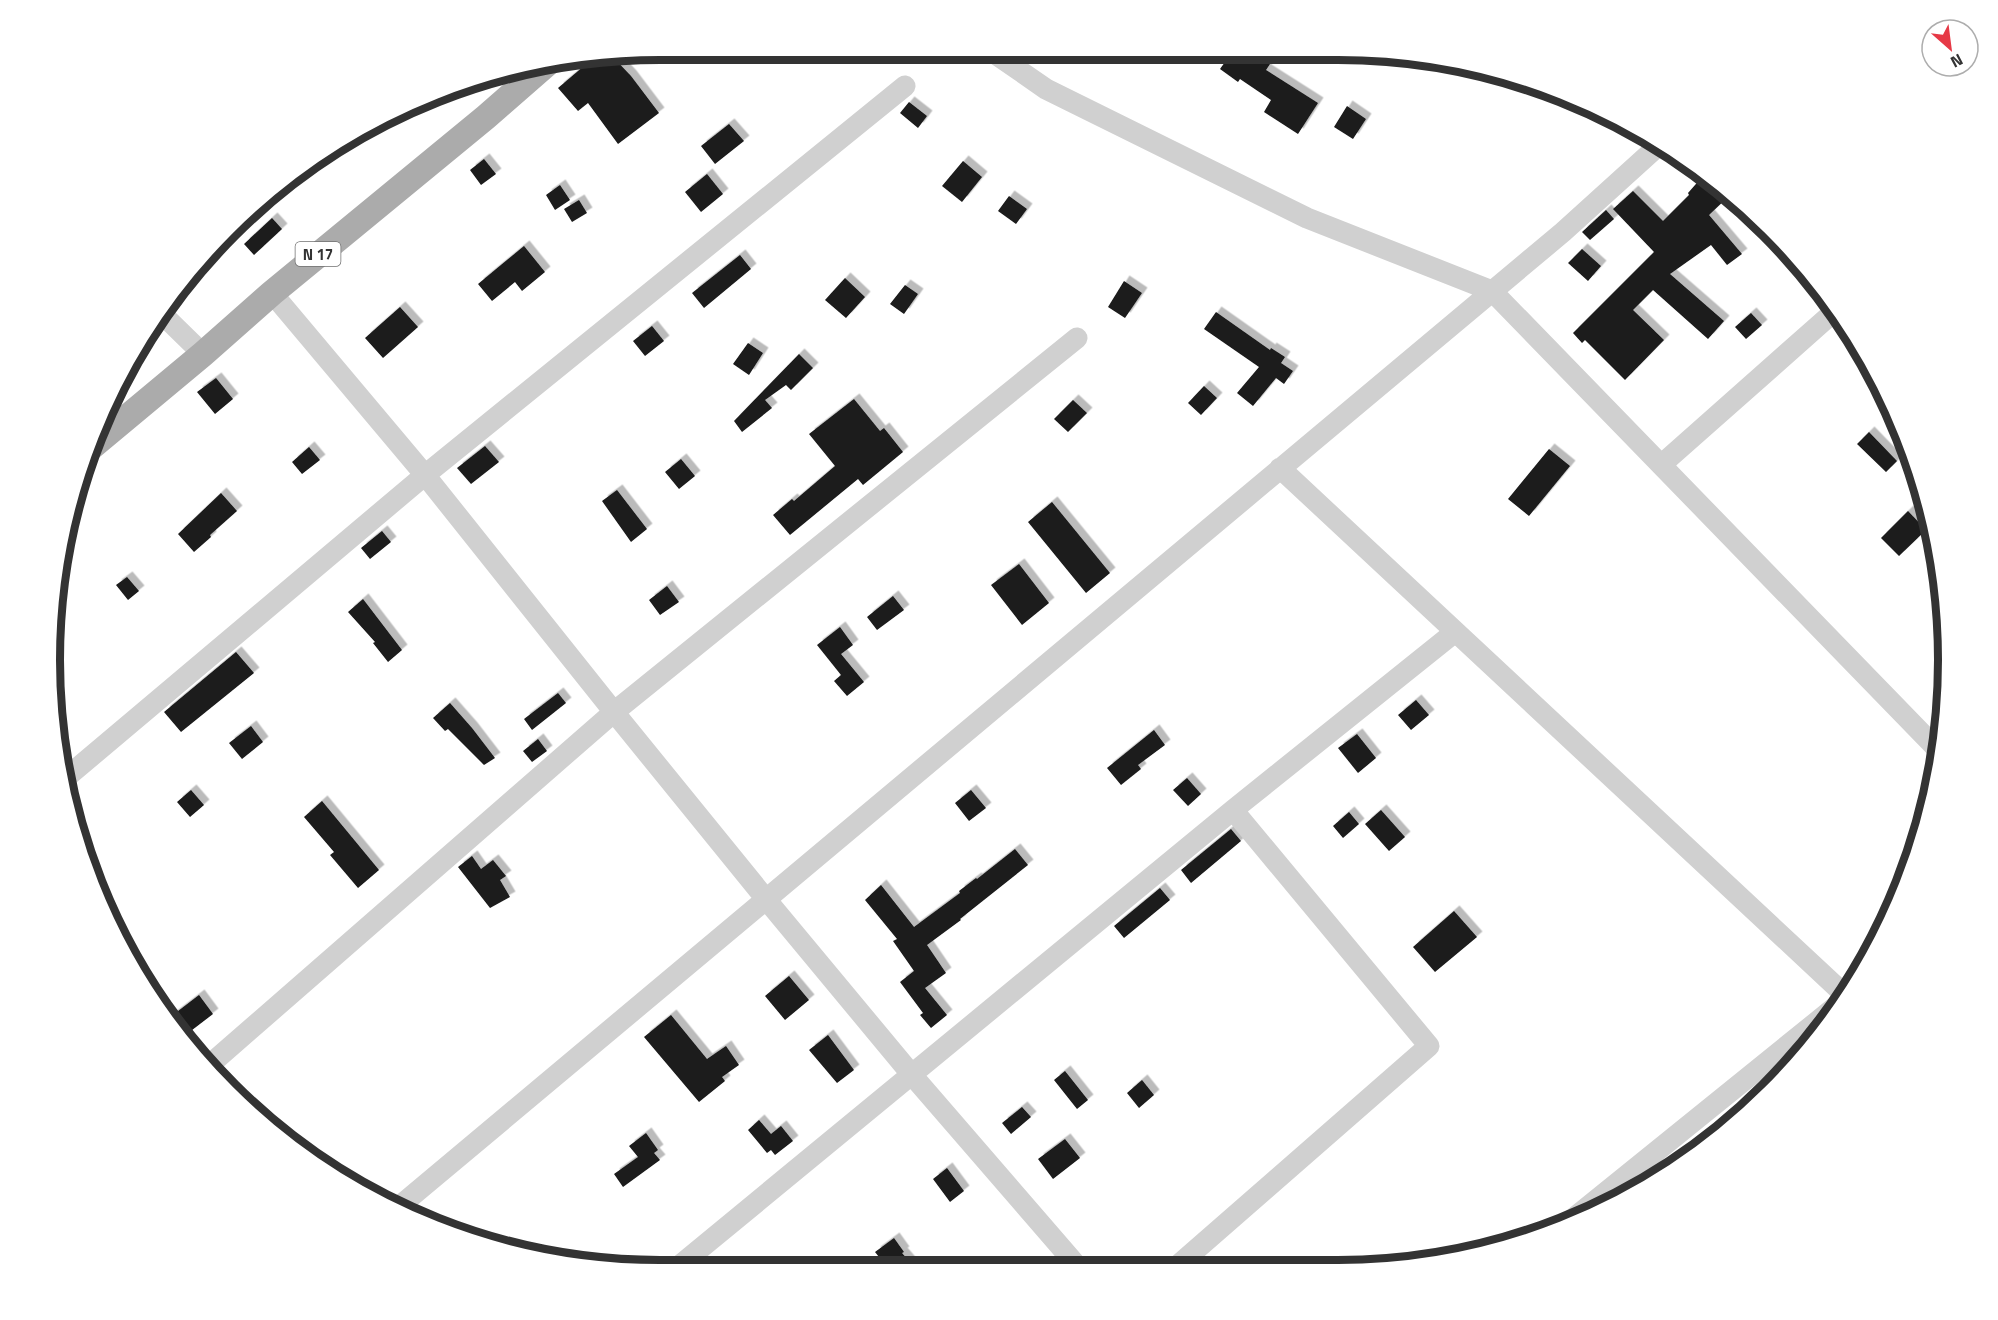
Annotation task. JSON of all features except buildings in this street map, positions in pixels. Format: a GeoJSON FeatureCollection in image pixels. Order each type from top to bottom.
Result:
{"type":"FeatureCollection","features":[{"type":"Feature","properties":{"kind":"main road","name":"N 17"},"geometry":{"type":"LineString","coordinates":[[103,437],[203,354],[272,292],[536,74]]}},
{"type":"Feature","properties":{"kind":"street"},"geometry":{"type":"LineString","coordinates":[[1004,60],[1046,89],[1307,218],[1492,291],[1932,743]]}},
{"type":"Feature","properties":{"kind":"street"},"geometry":{"type":"LineString","coordinates":[[71,773],[425,475],[904,86]]}},
{"type":"Feature","properties":{"kind":"street"},"geometry":{"type":"LineString","coordinates":[[403,1202],[1563,232],[1654,150]]}},
{"type":"Feature","properties":{"kind":"street"},"geometry":{"type":"LineString","coordinates":[[272,292],[425,475],[765,898],[912,1075],[1072,1260]]}},
{"type":"Feature","properties":{"kind":"street"},"geometry":{"type":"LineString","coordinates":[[1661,465],[1829,316]]}},
{"type":"Feature","properties":{"kind":"street"},"geometry":{"type":"LineString","coordinates":[[167,319],[203,354]]}},
{"type":"Feature","properties":{"kind":"street"},"geometry":{"type":"LineString","coordinates":[[214,1061],[614,712],[1077,338]]}},
{"type":"Feature","properties":{"kind":"street"},"geometry":{"type":"LineString","coordinates":[[1280,468],[1839,990]]}},
{"type":"Feature","properties":{"kind":"street"},"geometry":{"type":"LineString","coordinates":[[686,1260],[1233,810],[1455,632]]}},
{"type":"Feature","properties":{"kind":"street"},"geometry":{"type":"LineString","coordinates":[[1184,1260],[1429,1046],[1233,810]]}},
{"type":"Feature","properties":{"kind":"street"},"geometry":{"type":"LineString","coordinates":[[1593,1203],[1816,1023]]}}]}
